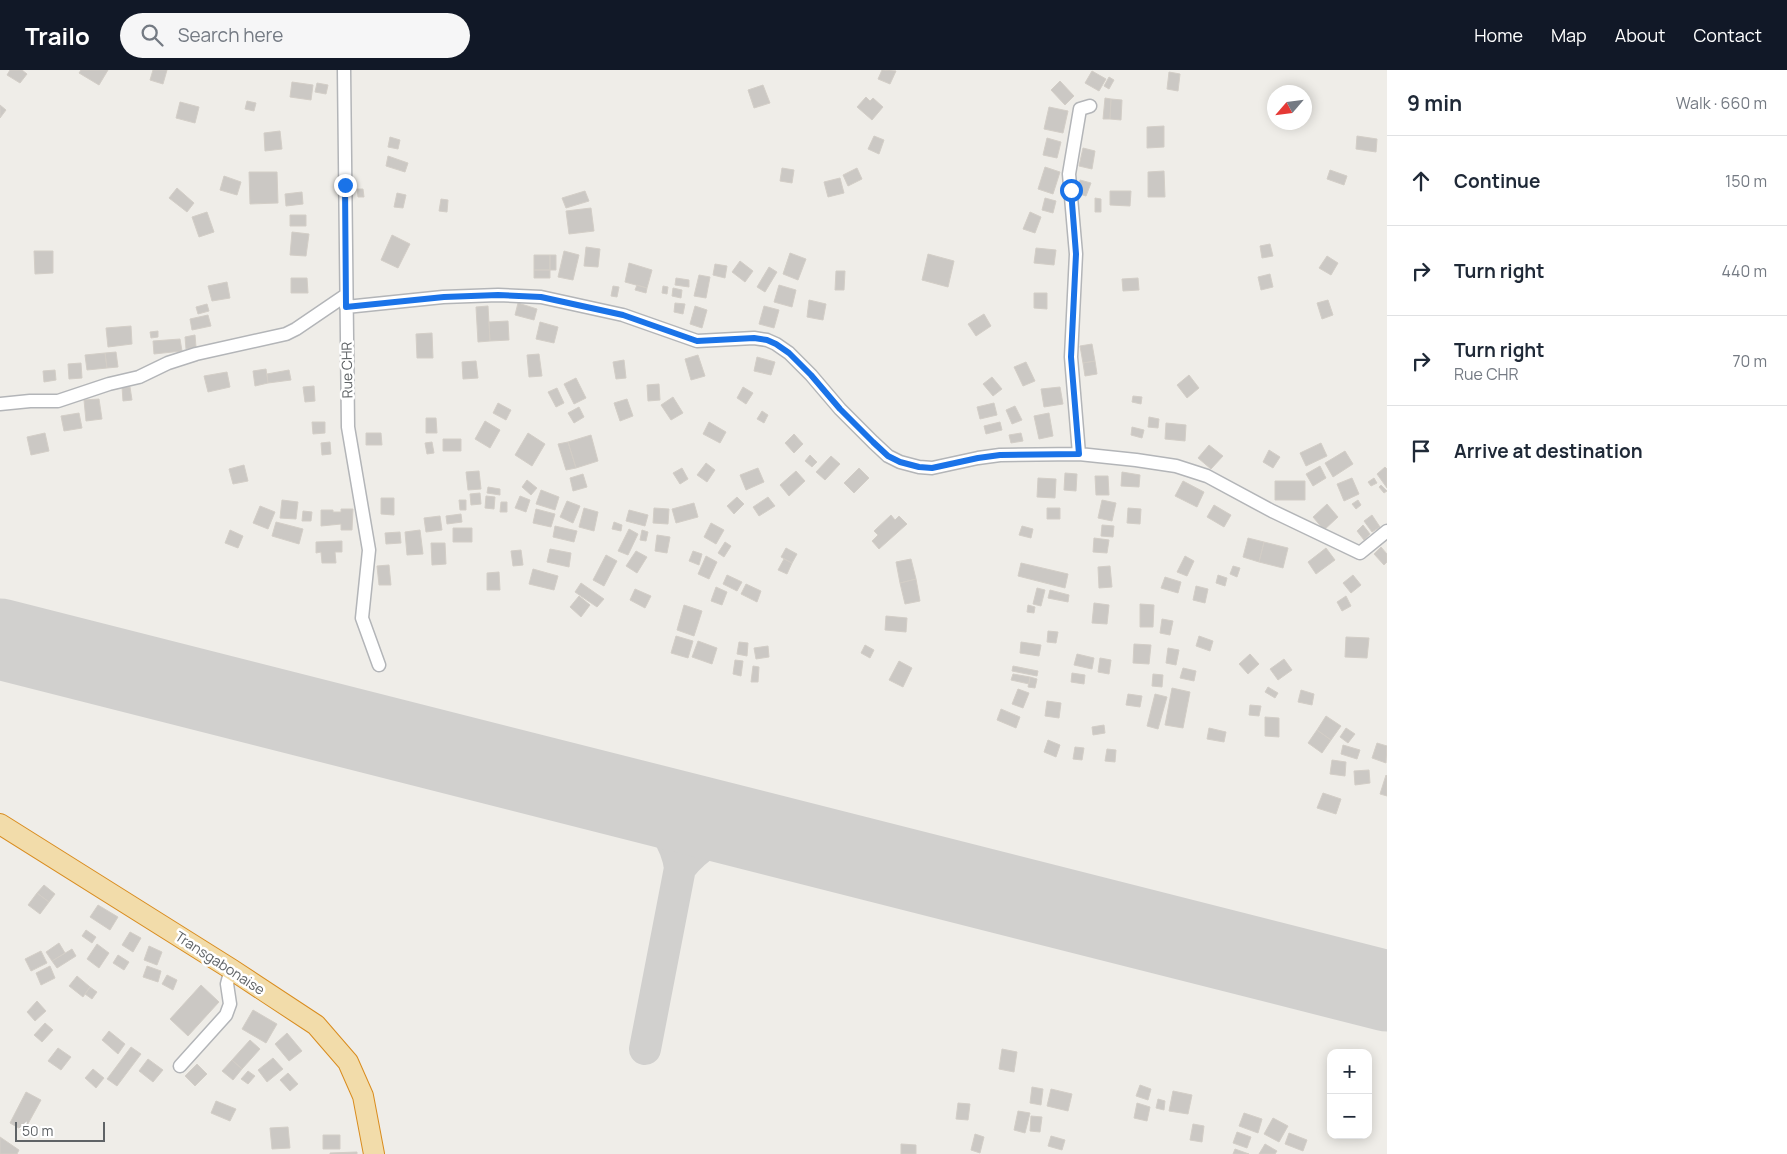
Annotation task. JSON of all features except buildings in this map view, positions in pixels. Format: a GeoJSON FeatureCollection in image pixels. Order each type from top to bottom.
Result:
{"type":"FeatureCollection","features":[{"type":"Feature","properties":{"kind":"highway","name":"Transgabonaise"},"geometry":{"type":"LineString","coordinates":[[0,824],[231,969],[316,1025],[348,1062],[363,1096],[374,1154]]}},
{"type":"Feature","properties":{"kind":"street","name":"Rue CHR"},"geometry":{"type":"LineString","coordinates":[[344,70],[348,426],[369,550],[362,618],[378,665]]}},
{"type":"Feature","properties":{"kind":"street"},"geometry":{"type":"LineString","coordinates":[[1079,454],[1071,357],[1076,254],[1069,174],[1080,109],[1090,106]]}},
{"type":"Feature","properties":{"kind":"street"},"geometry":{"type":"LineString","coordinates":[[0,404],[58,401],[108,384],[139,377],[168,363],[196,354],[286,334],[346,301],[498,295],[541,297],[623,315],[697,341],[754,338],[776,344],[789,353],[811,375],[840,409],[873,442],[888,456],[900,462],[932,468],[1000,455],[1079,454],[1136,460],[1176,466],[1207,476],[1272,511],[1360,553],[1387,531]]}},
{"type":"Feature","properties":{"kind":"street"},"geometry":{"type":"LineString","coordinates":[[180,1066],[226,1015],[230,1004],[227,984],[231,969]]}},
{"type":"Feature","properties":{"kind":"taxiway"},"geometry":{"type":"LineString","coordinates":[[637,800],[665,830],[675,847],[680,868],[645,1049]]}},
{"type":"Feature","properties":{"kind":"taxiway"},"geometry":{"type":"LineString","coordinates":[[680,868],[703,846],[720,838],[751,830]]}},
{"type":"Feature","properties":{"kind":"runway"},"geometry":{"type":"LineString","coordinates":[[0,639],[1387,991]]}},
{"type":"Feature","properties":{"kind":"route"},"geometry":{"type":"LineString","coordinates":[[345,185],[346,307],[444,297],[498,295],[541,297],[623,315],[697,341],[754,338],[767,340],[789,353],[840,409],[888,456],[900,462],[932,468],[1000,455],[1079,454],[1071,357],[1076,254],[1071,190]]}}]}
